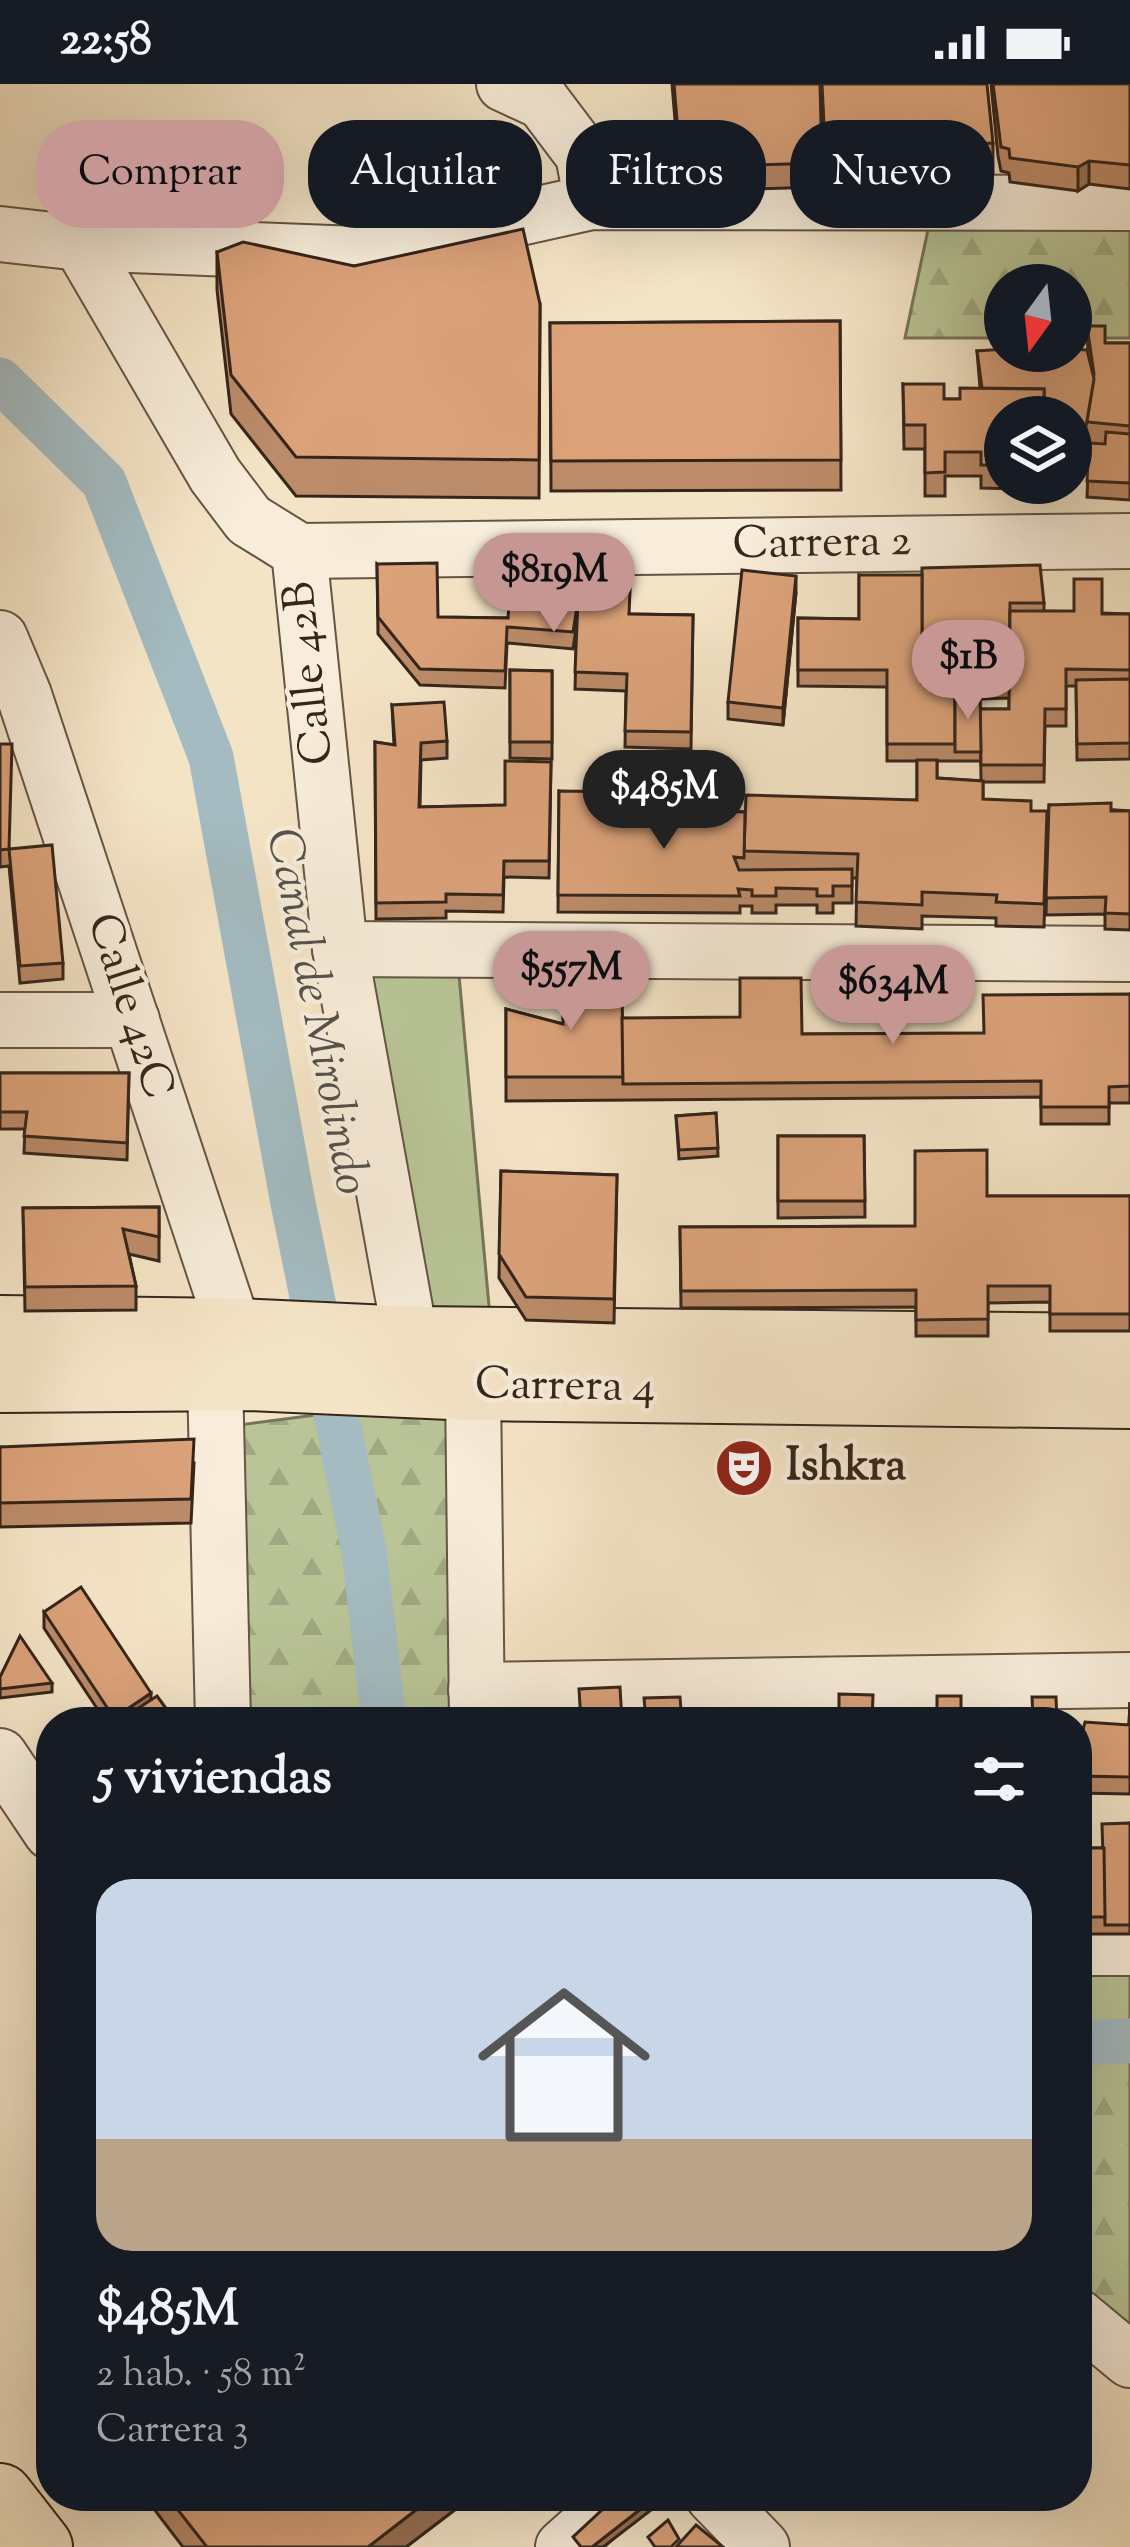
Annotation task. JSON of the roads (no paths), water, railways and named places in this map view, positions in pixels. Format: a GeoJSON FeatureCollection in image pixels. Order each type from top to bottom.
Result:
{"type":"FeatureCollection","features":[{"type":"Feature","properties":{"kind":"main road","name":"Carrera 4"},"geometry":{"type":"LineString","coordinates":[[0,1329],[248,1360],[1130,1395]]}},
{"type":"Feature","properties":{"kind":"main road","name":"Carrera 4"},"geometry":{"type":"LineString","coordinates":[[414,1367],[1130,1347]]}},
{"type":"Feature","properties":{"kind":"main road","name":"Carrera 4"},"geometry":{"type":"LineString","coordinates":[[0,1379],[248,1360]]}},
{"type":"Feature","properties":{"kind":"main road"},"geometry":{"type":"LineString","coordinates":[[0,2498],[39,2547]]}},
{"type":"Feature","properties":{"kind":"street"},"geometry":{"type":"LineString","coordinates":[[504,84],[543,102],[566,132]]}},
{"type":"Feature","properties":{"kind":"street"},"geometry":{"type":"LineString","coordinates":[[766,202],[1130,203]]}},
{"type":"Feature","properties":{"kind":"street"},"geometry":{"type":"LineString","coordinates":[[0,234],[80,243],[357,254],[566,208]]}},
{"type":"Feature","properties":{"kind":"street","name":"Calle 42B"},"geometry":{"type":"LineString","coordinates":[[80,243],[215,475],[249,520],[298,550],[340,949],[476,1706]]}},
{"type":"Feature","properties":{"kind":"street","name":"Carrera 2"},"geometry":{"type":"LineString","coordinates":[[298,550],[1130,542]]}},
{"type":"Feature","properties":{"kind":"street","name":"Calle 42C"},"geometry":{"type":"LineString","coordinates":[[0,638],[12,695],[248,1360],[224,1707]]}},
{"type":"Feature","properties":{"kind":"street"},"geometry":{"type":"LineString","coordinates":[[340,949],[1130,954]]}},
{"type":"Feature","properties":{"kind":"street"},"geometry":{"type":"LineString","coordinates":[[0,1019],[131,1020]]}},
{"type":"Feature","properties":{"kind":"street"},"geometry":{"type":"LineString","coordinates":[[476,1706],[1130,1680]]}},
{"type":"Feature","properties":{"kind":"street"},"geometry":{"type":"LineString","coordinates":[[0,1756],[36,1810]]}},
{"type":"Feature","properties":{"kind":"street"},"geometry":{"type":"LineString","coordinates":[[1092,1948],[1130,1948]]}},
{"type":"Feature","properties":{"kind":"street"},"geometry":{"type":"LineString","coordinates":[[1092,2328],[1130,2360]]}},
{"type":"Feature","properties":{"kind":"street"},"geometry":{"type":"LineString","coordinates":[[563,2547],[603,2511]]}},
{"type":"Feature","properties":{"kind":"street"},"geometry":{"type":"LineString","coordinates":[[727,2511],[762,2547]]}},
{"type":"Feature","properties":{"kind":"waterway","name":"Canal de Mirolindo"},"geometry":{"type":"LineString","coordinates":[[0,380],[104,482],[211,757],[293,1203],[364,1551],[382,1707]]}},
{"type":"Feature","properties":{"kind":"waterway","name":"Canal de Mirolindo"},"geometry":{"type":"LineString","coordinates":[[1092,2042],[1130,2041]]}},
{"type":"Feature","properties":{"kind":"place","name":"Ishkra"},"geometry":{"type":"Point","coordinates":[744,1468]}}]}
